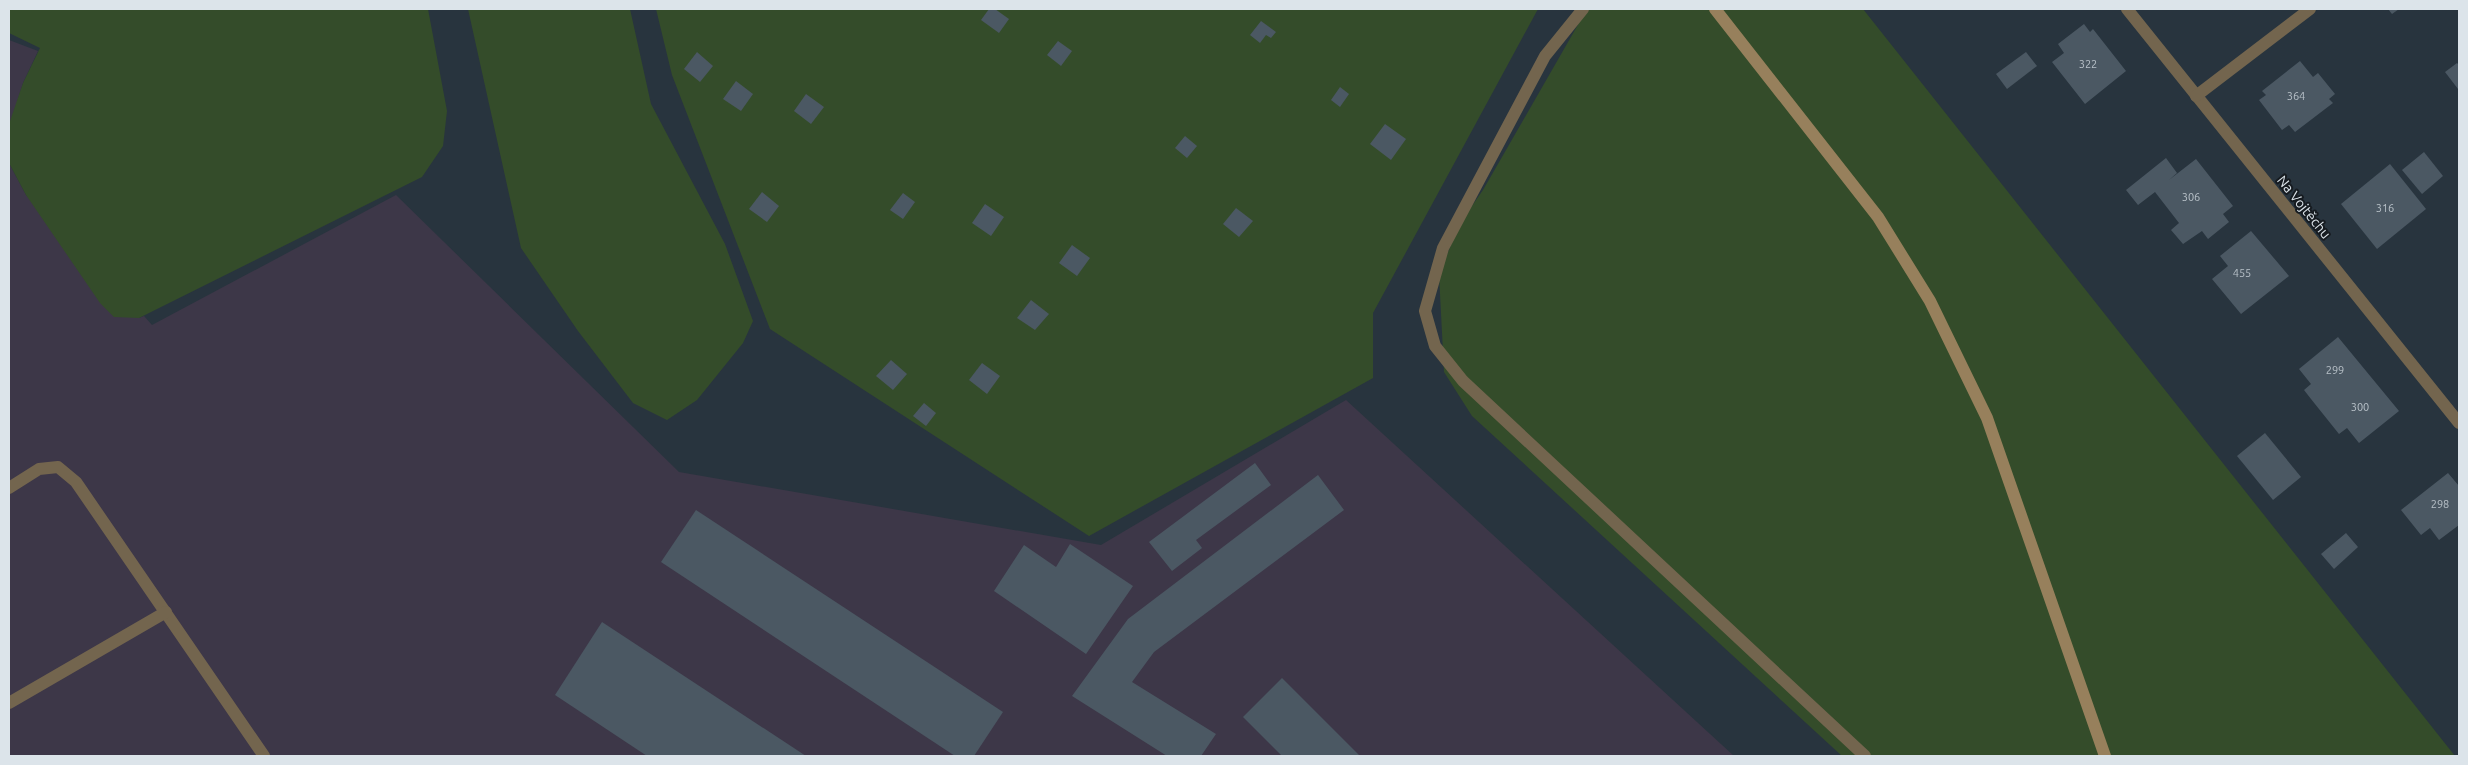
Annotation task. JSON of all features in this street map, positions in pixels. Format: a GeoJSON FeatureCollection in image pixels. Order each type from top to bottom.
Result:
{"type":"FeatureCollection","features":[{"type":"Feature","properties":{"kind":"main road"},"geometry":{"type":"LineString","coordinates":[[1715,9],[1878,217],[1930,301],[1987,418],[2105,756]]}},
{"type":"Feature","properties":{"kind":"street"},"geometry":{"type":"LineString","coordinates":[[1583,9],[1545,56],[1443,248],[1425,311],[1435,346],[1463,381],[1864,756]]}},
{"type":"Feature","properties":{"kind":"street","name":"Na Vojtěchu"},"geometry":{"type":"LineString","coordinates":[[2127,9],[2459,423]]}},
{"type":"Feature","properties":{"kind":"street"},"geometry":{"type":"LineString","coordinates":[[2196,96],[2310,9]]}},
{"type":"Feature","properties":{"kind":"street"},"geometry":{"type":"LineString","coordinates":[[9,488],[39,469],[58,467],[70,477],[91,500],[264,756]]}},
{"type":"Feature","properties":{"kind":"street"},"geometry":{"type":"LineString","coordinates":[[9,703],[166,612]]}},
{"type":"Feature","properties":{"kind":"shaded area"},"geometry":{"type":"Polygon","coordinates":[[[9,40],[38,51],[23,83],[9,128],[9,40]]]}},
{"type":"Feature","properties":{"kind":"shaded area"},"geometry":{"type":"Polygon","coordinates":[[[9,163],[26,195],[139,318],[144,316],[152,325],[396,195],[679,472],[1101,545],[1346,400],[1734,756],[9,756],[9,163]]]}},
{"type":"Feature","properties":{"kind":"green space"},"geometry":{"type":"Polygon","coordinates":[[[9,9],[428,9],[447,111],[443,146],[422,177],[139,318],[114,317],[100,303],[26,195],[9,163],[9,124],[23,83],[40,48],[9,33],[9,9]]]}},
{"type":"Feature","properties":{"kind":"green space"},"geometry":{"type":"Polygon","coordinates":[[[468,9],[630,9],[651,104],[725,244],[753,321],[743,343],[697,400],[667,420],[633,403],[578,331],[521,248],[468,9]]]}},
{"type":"Feature","properties":{"kind":"green space"},"geometry":{"type":"Polygon","coordinates":[[[656,9],[1538,9],[1373,313],[1373,378],[1089,536],[770,329],[672,75],[656,9]]]}},
{"type":"Feature","properties":{"kind":"green space"},"geometry":{"type":"Polygon","coordinates":[[[1587,9],[1863,9],[2455,756],[1842,756],[1472,416],[1444,372],[1439,274],[1460,223],[1483,190],[1587,9]]]}},
{"type":"Feature","properties":{"kind":"building"},"geometry":{"type":"Polygon","coordinates":[[[989,9],[995,9],[1009,19],[999,33],[981,20],[989,9]]]}},
{"type":"Feature","properties":{"kind":"building"},"geometry":{"type":"Polygon","coordinates":[[[2388,9],[2399,9],[2392,14],[2388,9]]]}},
{"type":"Feature","properties":{"kind":"building"},"geometry":{"type":"Polygon","coordinates":[[[1261,21],[1276,32],[1271,38],[1266,35],[1260,43],[1250,35],[1261,21]]]}},
{"type":"Feature","properties":{"kind":"building"},"geometry":{"type":"Polygon","coordinates":[[[2084,24],[2090,32],[2093,29],[2126,71],[2085,104],[2052,62],[2064,53],[2058,44],[2084,24]]]}},
{"type":"Feature","properties":{"kind":"building"},"geometry":{"type":"Polygon","coordinates":[[[1058,41],[1072,51],[1061,66],[1047,55],[1058,41]]]}},
{"type":"Feature","properties":{"kind":"building"},"geometry":{"type":"Polygon","coordinates":[[[697,52],[713,66],[700,82],[684,69],[697,52]]]}},
{"type":"Feature","properties":{"kind":"building"},"geometry":{"type":"Polygon","coordinates":[[[2026,52],[2037,66],[2007,89],[1996,74],[2026,52]]]}},
{"type":"Feature","properties":{"kind":"building"},"geometry":{"type":"Polygon","coordinates":[[[2300,61],[2313,77],[2318,73],[2335,94],[2329,99],[2333,103],[2295,132],[2289,125],[2282,130],[2259,100],[2266,95],[2262,91],[2300,61]]]}},
{"type":"Feature","properties":{"kind":"building"},"geometry":{"type":"Polygon","coordinates":[[[2457,63],[2459,65],[2458,89],[2445,72],[2457,63]]]}},
{"type":"Feature","properties":{"kind":"building"},"geometry":{"type":"Polygon","coordinates":[[[736,81],[753,94],[741,111],[723,99],[736,81]]]}},
{"type":"Feature","properties":{"kind":"building"},"geometry":{"type":"Polygon","coordinates":[[[1340,87],[1349,94],[1340,107],[1331,100],[1340,87]]]}},
{"type":"Feature","properties":{"kind":"building"},"geometry":{"type":"Polygon","coordinates":[[[806,94],[824,107],[811,124],[794,111],[806,94]]]}},
{"type":"Feature","properties":{"kind":"building"},"geometry":{"type":"Polygon","coordinates":[[[1385,124],[1406,139],[1391,160],[1370,144],[1385,124]]]}},
{"type":"Feature","properties":{"kind":"building"},"geometry":{"type":"Polygon","coordinates":[[[1185,136],[1197,146],[1187,158],[1175,148],[1185,136]]]}},
{"type":"Feature","properties":{"kind":"building"},"geometry":{"type":"Polygon","coordinates":[[[2424,152],[2443,176],[2422,194],[2402,170],[2424,152]]]}},
{"type":"Feature","properties":{"kind":"building"},"geometry":{"type":"Polygon","coordinates":[[[2166,158],[2177,173],[2169,180],[2196,159],[2233,206],[2223,214],[2229,222],[2208,239],[2202,231],[2183,244],[2171,230],[2179,223],[2155,192],[2138,205],[2126,190],[2166,158]]]}},
{"type":"Feature","properties":{"kind":"building"},"geometry":{"type":"Polygon","coordinates":[[[2390,164],[2426,209],[2377,249],[2341,204],[2390,164]]]}},
{"type":"Feature","properties":{"kind":"building"},"geometry":{"type":"Polygon","coordinates":[[[762,192],[779,206],[767,222],[749,209],[762,192]]]}},
{"type":"Feature","properties":{"kind":"building"},"geometry":{"type":"Polygon","coordinates":[[[903,193],[915,202],[903,219],[890,210],[903,193]]]}},
{"type":"Feature","properties":{"kind":"building"},"geometry":{"type":"Polygon","coordinates":[[[985,204],[1004,217],[991,236],[972,223],[985,204]]]}},
{"type":"Feature","properties":{"kind":"building"},"geometry":{"type":"Polygon","coordinates":[[[1236,208],[1253,221],[1239,237],[1223,224],[1236,208]]]}},
{"type":"Feature","properties":{"kind":"building"},"geometry":{"type":"Polygon","coordinates":[[[2251,231],[2289,276],[2241,314],[2212,279],[2228,266],[2220,256],[2251,231]]]}},
{"type":"Feature","properties":{"kind":"building"},"geometry":{"type":"Polygon","coordinates":[[[1072,245],[1090,258],[1077,276],[1059,263],[1072,245]]]}},
{"type":"Feature","properties":{"kind":"building"},"geometry":{"type":"Polygon","coordinates":[[[1031,300],[1049,314],[1035,330],[1017,318],[1031,300]]]}},
{"type":"Feature","properties":{"kind":"building"},"geometry":{"type":"Polygon","coordinates":[[[2338,337],[2399,411],[2359,443],[2347,428],[2339,434],[2304,390],[2311,384],[2299,369],[2338,337]]]}},
{"type":"Feature","properties":{"kind":"building"},"geometry":{"type":"Polygon","coordinates":[[[891,360],[907,374],[893,390],[876,376],[891,360]]]}},
{"type":"Feature","properties":{"kind":"building"},"geometry":{"type":"Polygon","coordinates":[[[982,363],[1000,376],[987,394],[969,380],[982,363]]]}},
{"type":"Feature","properties":{"kind":"building"},"geometry":{"type":"Polygon","coordinates":[[[924,403],[936,413],[926,426],[913,416],[924,403]]]}},
{"type":"Feature","properties":{"kind":"building"},"geometry":{"type":"Polygon","coordinates":[[[2265,433],[2301,477],[2273,500],[2237,456],[2265,433]]]}},
{"type":"Feature","properties":{"kind":"building"},"geometry":{"type":"Polygon","coordinates":[[[1255,463],[1271,485],[1196,540],[1202,548],[1172,571],[1149,542],[1255,463]]]}},
{"type":"Feature","properties":{"kind":"building"},"geometry":{"type":"Polygon","coordinates":[[[2448,473],[2459,486],[2459,525],[2439,540],[2430,528],[2421,535],[2401,510],[2448,473]]]}},
{"type":"Feature","properties":{"kind":"building"},"geometry":{"type":"Polygon","coordinates":[[[1318,475],[1344,510],[1154,652],[1132,682],[1216,734],[1201,756],[1167,756],[1072,696],[1128,619],[1318,475]]]}},
{"type":"Feature","properties":{"kind":"building"},"geometry":{"type":"Polygon","coordinates":[[[696,510],[1003,712],[974,756],[955,756],[661,562],[696,510]]]}},
{"type":"Feature","properties":{"kind":"building"},"geometry":{"type":"Polygon","coordinates":[[[2346,533],[2358,547],[2334,569],[2321,554],[2346,533]]]}},
{"type":"Feature","properties":{"kind":"building"},"geometry":{"type":"Polygon","coordinates":[[[1070,544],[1133,586],[1086,654],[994,591],[1024,545],[1056,567],[1070,544]]]}},
{"type":"Feature","properties":{"kind":"building"},"geometry":{"type":"Polygon","coordinates":[[[602,622],[806,756],[647,756],[555,695],[602,622]]]}},
{"type":"Feature","properties":{"kind":"building"},"geometry":{"type":"Polygon","coordinates":[[[1282,678],[1360,756],[1282,756],[1243,717],[1282,678]]]}}]}
